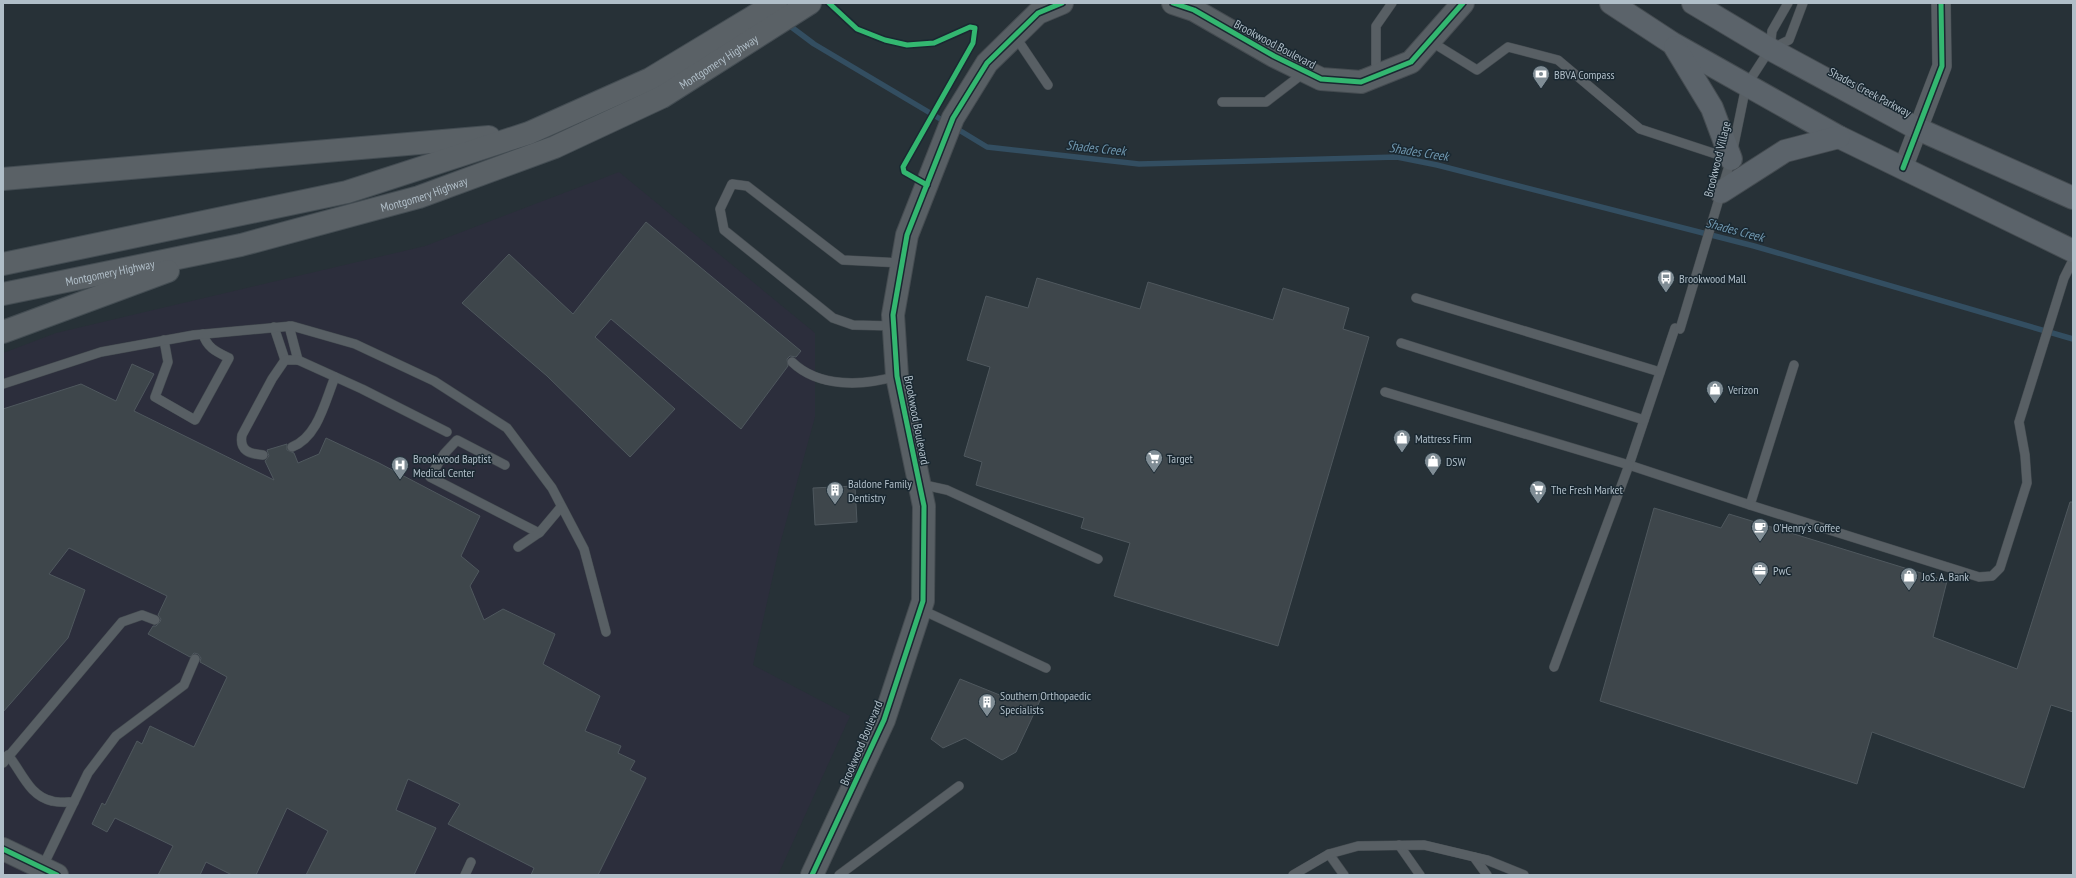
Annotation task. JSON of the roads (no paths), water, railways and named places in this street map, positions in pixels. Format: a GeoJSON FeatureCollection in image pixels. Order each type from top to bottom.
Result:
{"type":"FeatureCollection","features":[{"type":"Feature","properties":{"kind":"main road","name":"Montgomery Highway"},"geometry":{"type":"LineString","coordinates":[[3,264],[346,192],[528,133],[650,79],[776,3]]}},
{"type":"Feature","properties":{"kind":"main road","name":"Montgomery Highway"},"geometry":{"type":"LineString","coordinates":[[3,294],[241,245],[420,197],[555,147],[662,97],[810,3]]}},
{"type":"Feature","properties":{"kind":"main road"},"geometry":{"type":"LineString","coordinates":[[1611,3],[1672,43],[1839,137],[2073,251]]}},
{"type":"Feature","properties":{"kind":"main road","name":"Shades Creek Parkway"},"geometry":{"type":"LineString","coordinates":[[1693,3],[1770,49],[1918,129],[2073,198]]}},
{"type":"Feature","properties":{"kind":"main road"},"geometry":{"type":"LineString","coordinates":[[1672,43],[1712,108],[1731,159]]}},
{"type":"Feature","properties":{"kind":"main road"},"geometry":{"type":"LineString","coordinates":[[3,179],[528,133]]}},
{"type":"Feature","properties":{"kind":"main road"},"geometry":{"type":"LineString","coordinates":[[1721,192],[1785,151],[1839,137]]}},
{"type":"Feature","properties":{"kind":"main road"},"geometry":{"type":"LineString","coordinates":[[3,332],[241,245]]}},
{"type":"Feature","properties":{"kind":"street","name":"Brookwood Boulevard"},"geometry":{"type":"LineString","coordinates":[[814,874],[884,720],[923,601],[924,506],[897,376],[893,315],[907,235],[951,123],[987,63],[1038,13],[1062,3]]}},
{"type":"Feature","properties":{"kind":"street","name":"Brookwood Boulevard"},"geometry":{"type":"LineString","coordinates":[[1174,3],[1199,7],[1274,56],[1321,79],[1361,82],[1411,62],[1463,3]]}},
{"type":"Feature","properties":{"kind":"street"},"geometry":{"type":"LineString","coordinates":[[1903,168],[1942,66],[1941,3]]}},
{"type":"Feature","properties":{"kind":"street"},"geometry":{"type":"LineString","coordinates":[[3,849],[50,871]]}},
{"type":"Feature","properties":{"kind":"lane"},"geometry":{"type":"LineString","coordinates":[[1376,76],[1376,26],[1392,3]]}},
{"type":"Feature","properties":{"kind":"lane"},"geometry":{"type":"LineString","coordinates":[[1746,86],[1770,49],[1772,31],[1788,3]]}},
{"type":"Feature","properties":{"kind":"lane"},"geometry":{"type":"LineString","coordinates":[[1770,49],[1789,40],[1803,3]]}},
{"type":"Feature","properties":{"kind":"lane"},"geometry":{"type":"LineString","coordinates":[[1014,36],[1048,85]]}},
{"type":"Feature","properties":{"kind":"lane"},"geometry":{"type":"LineString","coordinates":[[1430,41],[1477,70],[1508,47],[1558,60],[1640,129],[1731,159]]}},
{"type":"Feature","properties":{"kind":"lane"},"geometry":{"type":"LineString","coordinates":[[1222,102],[1266,102],[1305,72]]}},
{"type":"Feature","properties":{"kind":"lane","name":"Brookwood Village"},"geometry":{"type":"LineString","coordinates":[[1554,667],[1629,465],[1660,372],[1690,295],[1731,159],[1746,86]]}},
{"type":"Feature","properties":{"kind":"lane"},"geometry":{"type":"LineString","coordinates":[[894,326],[853,325],[833,318],[724,230],[720,209],[732,184],[747,186],[843,260],[902,263]]}},
{"type":"Feature","properties":{"kind":"lane"},"geometry":{"type":"LineString","coordinates":[[1385,392],[1629,465],[1750,505],[1979,577],[1992,576],[2000,568],[2027,483],[2025,455],[2019,422],[2058,298],[2073,260]]}},
{"type":"Feature","properties":{"kind":"lane"},"geometry":{"type":"LineString","coordinates":[[1416,298],[1660,372]]}},
{"type":"Feature","properties":{"kind":"lane"},"geometry":{"type":"LineString","coordinates":[[289,326],[298,360]]}},
{"type":"Feature","properties":{"kind":"lane"},"geometry":{"type":"LineString","coordinates":[[3,384],[101,352],[203,334],[289,326],[356,344],[434,381],[507,428],[552,488],[561,508],[584,549],[606,632]]}},
{"type":"Feature","properties":{"kind":"lane"},"geometry":{"type":"LineString","coordinates":[[274,328],[285,360]]}},
{"type":"Feature","properties":{"kind":"lane"},"geometry":{"type":"LineString","coordinates":[[164,340],[168,362],[154,397],[195,420],[229,358],[211,349],[205,342],[203,334]]}},
{"type":"Feature","properties":{"kind":"lane"},"geometry":{"type":"LineString","coordinates":[[1402,343],[1644,420]]}},
{"type":"Feature","properties":{"kind":"lane"},"geometry":{"type":"LineString","coordinates":[[285,360],[298,360],[447,432]]}},
{"type":"Feature","properties":{"kind":"lane"},"geometry":{"type":"LineString","coordinates":[[263,456],[250,454],[244,449],[241,442],[242,435],[268,386],[285,360]]}},
{"type":"Feature","properties":{"kind":"lane"},"geometry":{"type":"LineString","coordinates":[[792,362],[799,369],[822,379],[849,384],[876,382],[897,376]]}},
{"type":"Feature","properties":{"kind":"lane"},"geometry":{"type":"LineString","coordinates":[[1750,505],[1794,364]]}},
{"type":"Feature","properties":{"kind":"lane"},"geometry":{"type":"LineString","coordinates":[[292,447],[300,444],[308,438],[313,430],[335,377]]}},
{"type":"Feature","properties":{"kind":"lane"},"geometry":{"type":"LineString","coordinates":[[505,465],[457,440],[444,454],[430,477],[539,533]]}},
{"type":"Feature","properties":{"kind":"lane"},"geometry":{"type":"LineString","coordinates":[[920,484],[947,490],[1098,559]]}},
{"type":"Feature","properties":{"kind":"lane"},"geometry":{"type":"LineString","coordinates":[[518,547],[539,533],[561,508]]}},
{"type":"Feature","properties":{"kind":"lane"},"geometry":{"type":"LineString","coordinates":[[920,609],[1046,668]]}},
{"type":"Feature","properties":{"kind":"lane"},"geometry":{"type":"LineString","coordinates":[[74,802],[52,801],[38,796],[28,785],[20,769],[6,759],[122,622],[142,615],[155,620]]}},
{"type":"Feature","properties":{"kind":"lane"},"geometry":{"type":"LineString","coordinates":[[50,871],[74,802],[88,773],[116,736],[184,685],[194,659]]}},
{"type":"Feature","properties":{"kind":"lane"},"geometry":{"type":"LineString","coordinates":[[840,875],[958,786]]}},
{"type":"Feature","properties":{"kind":"lane"},"geometry":{"type":"LineString","coordinates":[[1399,845],[1420,875]]}},
{"type":"Feature","properties":{"kind":"lane"},"geometry":{"type":"LineString","coordinates":[[1293,875],[1329,854],[1358,846],[1399,845],[1424,845],[1474,857],[1524,875]]}},
{"type":"Feature","properties":{"kind":"lane"},"geometry":{"type":"LineString","coordinates":[[1329,854],[1344,875]]}},
{"type":"Feature","properties":{"kind":"lane"},"geometry":{"type":"LineString","coordinates":[[1474,857],[1487,875]]}},
{"type":"Feature","properties":{"kind":"lane"},"geometry":{"type":"LineString","coordinates":[[465,875],[471,862]]}},
{"type":"Feature","properties":{"kind":"waterway","name":"Shades Creek"},"geometry":{"type":"LineString","coordinates":[[786,23],[814,44],[947,123]]}},
{"type":"Feature","properties":{"kind":"waterway","name":"Shades Creek"},"geometry":{"type":"LineString","coordinates":[[954,127],[987,147],[1139,164],[1397,157],[1437,165],[1754,246],[2073,339]]}},
{"type":"Feature","properties":{"kind":"place","name":"BBVA Compass"},"geometry":{"type":"Point","coordinates":[1541,89]}},
{"type":"Feature","properties":{"kind":"place","name":"Brookwood Mall"},"geometry":{"type":"Point","coordinates":[1666,293]}},
{"type":"Feature","properties":{"kind":"place","name":"Verizon"},"geometry":{"type":"Point","coordinates":[1715,404]}},
{"type":"Feature","properties":{"kind":"place","name":"Mattress Firm"},"geometry":{"type":"Point","coordinates":[1402,453]}},
{"type":"Feature","properties":{"kind":"place","name":"Target"},"geometry":{"type":"Point","coordinates":[1154,473]}},
{"type":"Feature","properties":{"kind":"place","name":"DSW"},"geometry":{"type":"Point","coordinates":[1433,476]}},
{"type":"Feature","properties":{"kind":"place","name":"Brookwood Baptist Medical Center"},"geometry":{"type":"Point","coordinates":[400,480]}},
{"type":"Feature","properties":{"kind":"place","name":"The Fresh Market"},"geometry":{"type":"Point","coordinates":[1538,504]}},
{"type":"Feature","properties":{"kind":"place","name":"Baldone Family Dentistry"},"geometry":{"type":"Point","coordinates":[835,505]}},
{"type":"Feature","properties":{"kind":"place","name":"O'Henry's Coffee"},"geometry":{"type":"Point","coordinates":[1760,542]}},
{"type":"Feature","properties":{"kind":"place","name":"PwC"},"geometry":{"type":"Point","coordinates":[1760,585]}},
{"type":"Feature","properties":{"kind":"place","name":"JoS. A. Bank"},"geometry":{"type":"Point","coordinates":[1909,591]}},
{"type":"Feature","properties":{"kind":"place","name":"Southern Orthopaedic Specialists"},"geometry":{"type":"Point","coordinates":[987,717]}}]}
